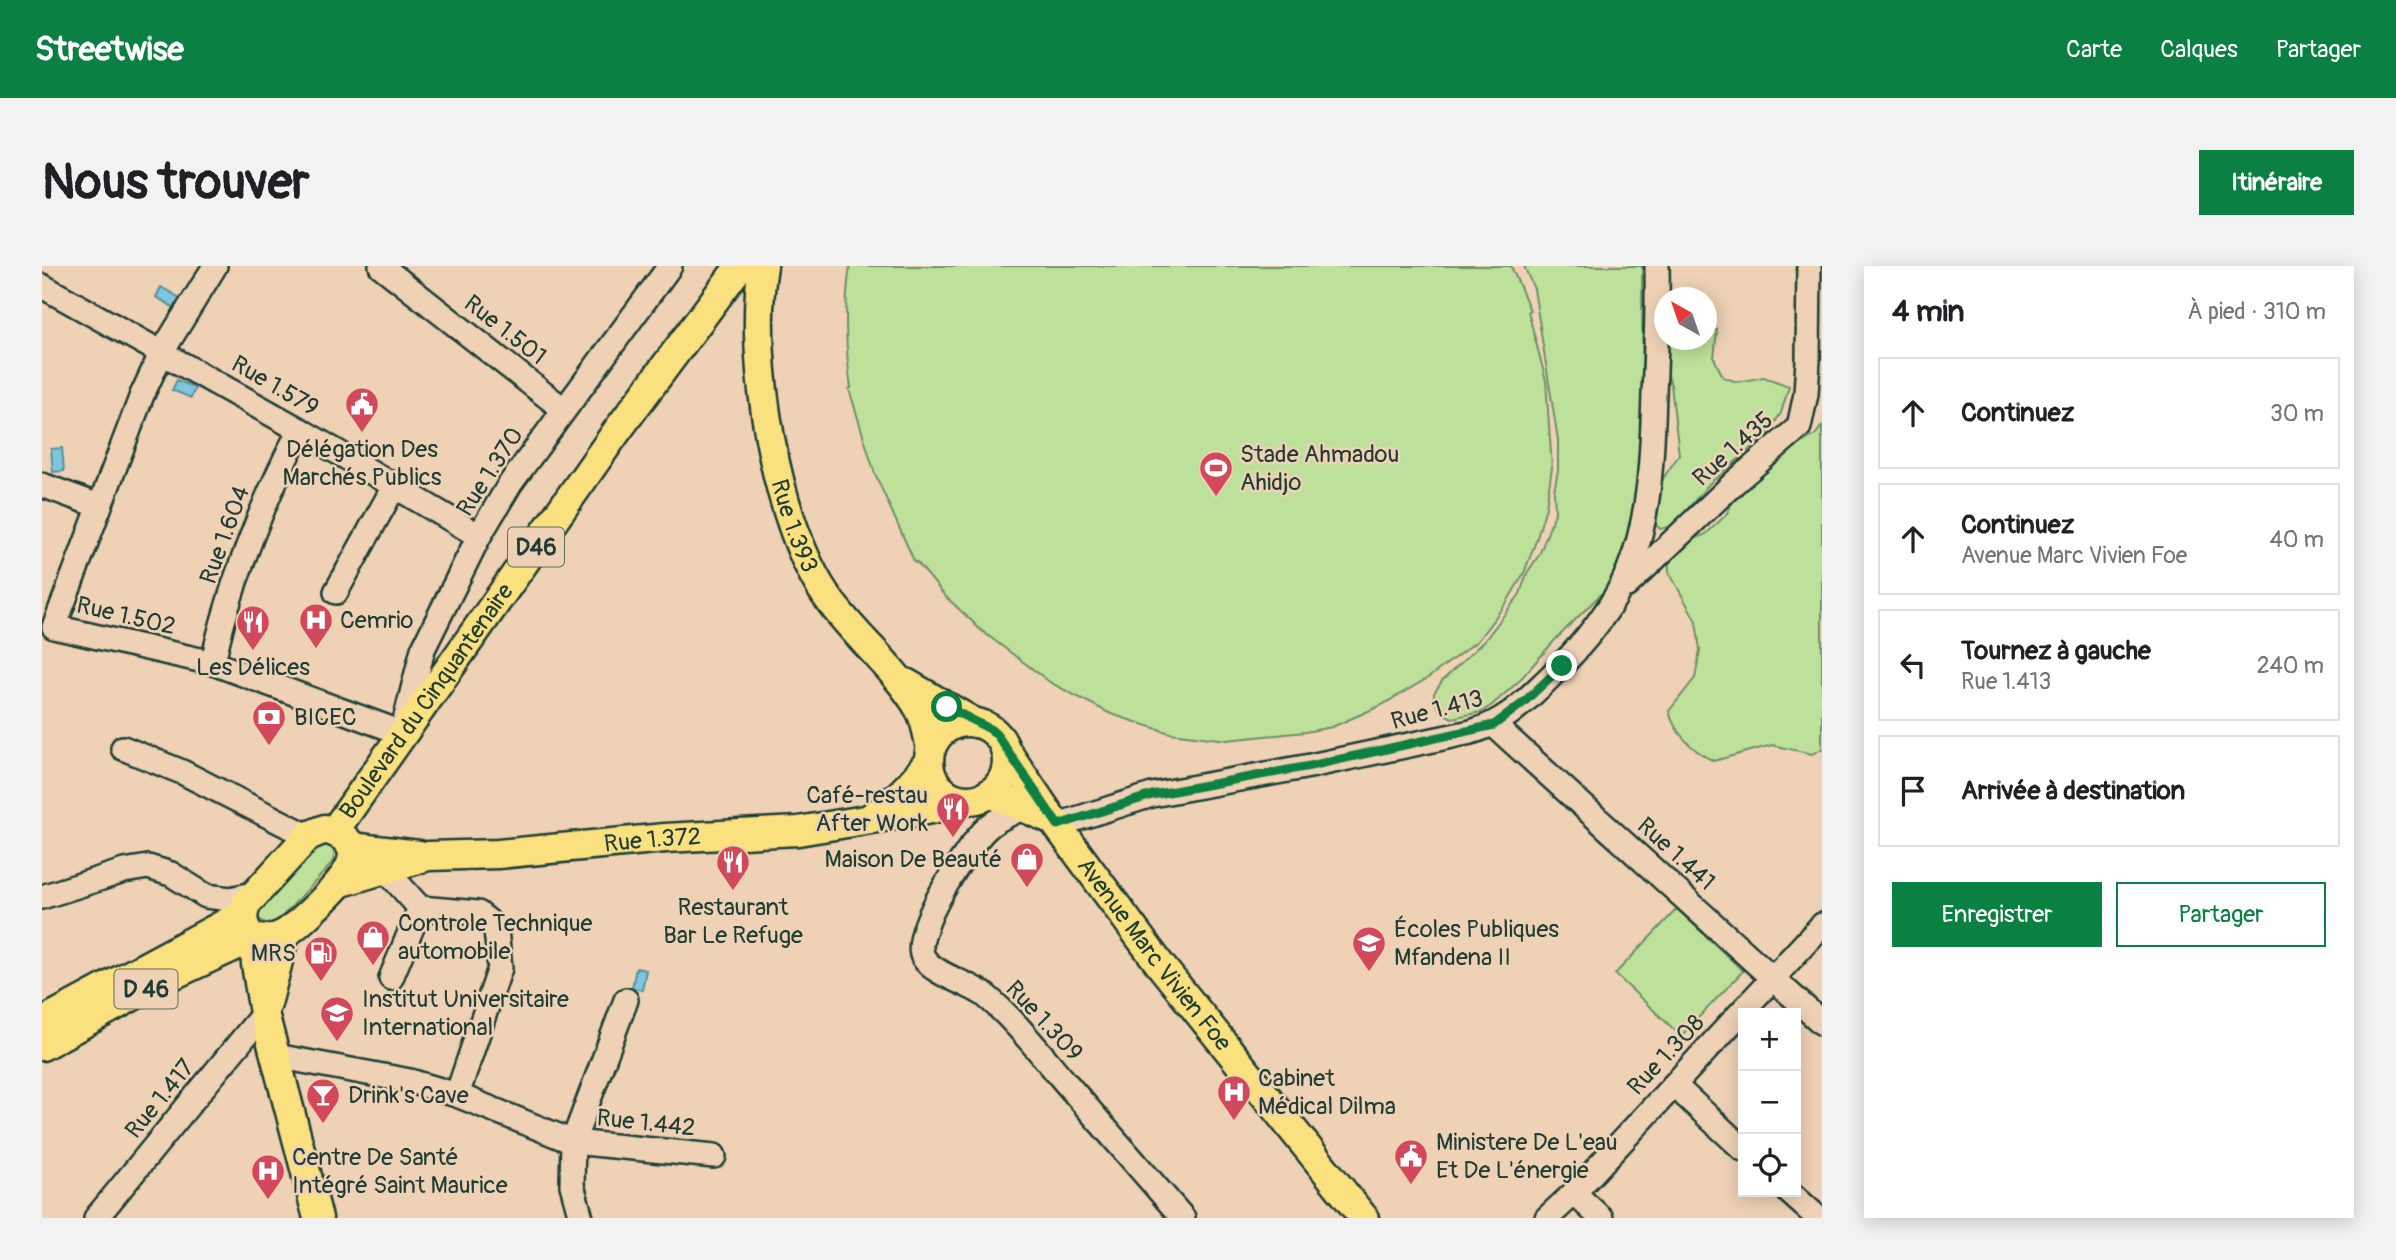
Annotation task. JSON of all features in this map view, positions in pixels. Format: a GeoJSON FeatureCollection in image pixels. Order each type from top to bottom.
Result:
{"type":"FeatureCollection","features":[{"type":"Feature","properties":{"kind":"main road","name":"Boulevard du Cinquantenaire"},"geometry":{"type":"LineString","coordinates":[[343,839],[402,733],[617,431],[740,266]]}},
{"type":"Feature","properties":{"kind":"main road","name":"Rue 1.393"},"geometry":{"type":"LineString","coordinates":[[764,266],[759,345],[768,435],[796,535],[806,560],[829,600],[919,709],[930,755]]}},
{"type":"Feature","properties":{"kind":"main road"},"geometry":{"type":"LineString","coordinates":[[892,674],[975,723],[990,729],[1005,749],[1006,768],[998,786],[990,793],[977,799],[963,800],[950,796],[939,787],[931,775],[930,755]]}},
{"type":"Feature","properties":{"kind":"main road"},"geometry":{"type":"LineString","coordinates":[[866,820],[893,803],[930,755],[941,733],[957,724],[975,723]]}},
{"type":"Feature","properties":{"kind":"main road","name":"Avenue Marc Vivien Foe"},"geometry":{"type":"LineString","coordinates":[[1005,749],[1055,823],[1208,1027],[1364,1218]]}},
{"type":"Feature","properties":{"kind":"main road"},"geometry":{"type":"LineString","coordinates":[[990,793],[1055,823]]}},
{"type":"Feature","properties":{"kind":"main road","name":"Rue 1.372"},"geometry":{"type":"LineString","coordinates":[[342,883],[428,856],[498,854],[665,838],[798,831],[933,808],[963,800]]}},
{"type":"Feature","properties":{"kind":"main road"},"geometry":{"type":"LineString","coordinates":[[42,1022],[251,921],[308,836],[325,828],[343,839],[428,856]]}},
{"type":"Feature","properties":{"kind":"main road"},"geometry":{"type":"LineString","coordinates":[[251,921],[271,939],[285,934],[342,883],[353,857],[343,839]]}},
{"type":"Feature","properties":{"kind":"main road"},"geometry":{"type":"LineString","coordinates":[[251,921],[264,1013],[318,1218]]}},
{"type":"Feature","properties":{"kind":"main road","name":"D 46"},"geometry":{"type":"LineString","coordinates":[[42,1046],[162,980],[251,921]]}},
{"type":"Feature","properties":{"kind":"main road"},"geometry":{"type":"LineString","coordinates":[[264,1013],[285,934]]}},
{"type":"Feature","properties":{"kind":"street","name":"Rue 1.502"},"geometry":{"type":"LineString","coordinates":[[215,266],[162,352],[48,626],[214,663],[402,733]]}},
{"type":"Feature","properties":{"kind":"street","name":"Rue 1.501"},"geometry":{"type":"LineString","coordinates":[[381,266],[563,409]]}},
{"type":"Feature","properties":{"kind":"street","name":"Rue 1.370"},"geometry":{"type":"LineString","coordinates":[[402,733],[424,649],[480,536],[510,484],[670,266]]}},
{"type":"Feature","properties":{"kind":"street","name":"Rue 1.413"},"geometry":{"type":"LineString","coordinates":[[1055,823],[1152,795],[1310,766],[1494,725],[1523,703],[1562,666],[1594,628],[1617,594],[1628,570],[1641,528],[1650,477],[1658,311],[1657,266]]}},
{"type":"Feature","properties":{"kind":"street","name":"Rue 1.435"},"geometry":{"type":"LineString","coordinates":[[1617,594],[1715,501],[1799,427],[1806,394],[1809,266]]}},
{"type":"Feature","properties":{"kind":"street","name":"Rue 1.579"},"geometry":{"type":"LineString","coordinates":[[42,286],[300,430],[480,536]]}},
{"type":"Feature","properties":{"kind":"street"},"geometry":{"type":"LineString","coordinates":[[1799,427],[1822,405]]}},
{"type":"Feature","properties":{"kind":"street","name":"Rue 1.604"},"geometry":{"type":"LineString","coordinates":[[214,663],[217,638],[245,553],[273,481],[300,430]]}},
{"type":"Feature","properties":{"kind":"street"},"geometry":{"type":"LineString","coordinates":[[42,485],[99,506]]}},
{"type":"Feature","properties":{"kind":"street"},"geometry":{"type":"LineString","coordinates":[[336,592],[395,485]]}},
{"type":"Feature","properties":{"kind":"street","name":"Rue 1.441"},"geometry":{"type":"LineString","coordinates":[[1494,725],[1822,1023]]}},
{"type":"Feature","properties":{"kind":"street"},"geometry":{"type":"LineString","coordinates":[[123,748],[182,772],[308,836]]}},
{"type":"Feature","properties":{"kind":"street","name":"Rue 1.309"},"geometry":{"type":"LineString","coordinates":[[1024,807],[987,827],[969,851],[934,906],[920,948],[923,959],[985,995],[1031,1042],[1183,1218]]}},
{"type":"Feature","properties":{"kind":"street"},"geometry":{"type":"LineString","coordinates":[[42,897],[124,871],[148,867],[171,874],[206,896],[230,898],[251,921]]}},
{"type":"Feature","properties":{"kind":"street"},"geometry":{"type":"LineString","coordinates":[[386,869],[420,908],[478,913],[496,930],[500,968],[457,1095]]}},
{"type":"Feature","properties":{"kind":"street"},"geometry":{"type":"LineString","coordinates":[[391,978],[420,908]]}},
{"type":"Feature","properties":{"kind":"street","name":"Rue 1.308"},"geometry":{"type":"LineString","coordinates":[[1547,1218],[1574,1193],[1822,925]]}},
{"type":"Feature","properties":{"kind":"street"},"geometry":{"type":"LineString","coordinates":[[581,1218],[572,1185],[573,1142],[626,1000]]}},
{"type":"Feature","properties":{"kind":"street","name":"Rue 1.417"},"geometry":{"type":"LineString","coordinates":[[96,1218],[264,1013]]}},
{"type":"Feature","properties":{"kind":"street","name":"Rue 1.442"},"geometry":{"type":"LineString","coordinates":[[276,1056],[411,1081],[457,1095],[573,1142],[714,1156]]}},
{"type":"Feature","properties":{"kind":"street"},"geometry":{"type":"LineString","coordinates":[[1674,1085],[1738,1144]]}},
{"type":"Feature","properties":{"kind":"street"},"geometry":{"type":"LineString","coordinates":[[1574,1193],[1601,1218]]}},
{"type":"Feature","properties":{"kind":"street"},"geometry":{"type":"LineString","coordinates":[[1795,1197],[1818,1218]]}},
{"type":"Feature","properties":{"kind":"green space","name":"Stade Ahmadou Ahidjo"},"geometry":{"type":"Polygon","coordinates":[[[850,266],[1511,266],[1530,310],[1528,311],[1546,381],[1552,468],[1546,507],[1524,573],[1507,602],[1477,641],[1428,678],[1380,706],[1332,727],[1227,740],[1170,733],[1111,714],[1051,683],[974,625],[917,562],[915,563],[875,474],[849,389],[846,312],[850,266]]]}},
{"type":"Feature","properties":{"kind":"green space"},"geometry":{"type":"Polygon","coordinates":[[[1524,266],[1642,266],[1643,477],[1622,559],[1613,579],[1603,592],[1518,682],[1492,705],[1481,712],[1452,718],[1441,712],[1434,701],[1434,693],[1443,680],[1485,640],[1520,594],[1555,513],[1558,440],[1534,289],[1524,266]]]}},
{"type":"Feature","properties":{"kind":"green space"},"geometry":{"type":"Polygon","coordinates":[[[1663,350],[1715,350],[1714,358],[1723,377],[1737,382],[1764,377],[1789,386],[1781,413],[1766,436],[1709,484],[1673,526],[1660,529],[1641,510],[1679,455],[1671,385],[1662,358],[1663,350]]]}},
{"type":"Feature","properties":{"kind":"green space"},"geometry":{"type":"Polygon","coordinates":[[[1822,426],[1822,749],[1812,754],[1772,745],[1714,761],[1686,741],[1675,727],[1669,711],[1695,678],[1700,650],[1696,621],[1669,572],[1668,556],[1678,546],[1706,534],[1726,515],[1746,476],[1815,435],[1822,426]]]}},
{"type":"Feature","properties":{"kind":"green space"},"geometry":{"type":"Polygon","coordinates":[[[317,845],[327,845],[334,850],[334,859],[328,868],[278,921],[262,921],[258,917],[260,907],[317,845]]]}},
{"type":"Feature","properties":{"kind":"green space"},"geometry":{"type":"Polygon","coordinates":[[[1677,909],[1743,971],[1681,1036],[1615,974],[1677,909]]]}},
{"type":"Feature","properties":{"kind":"water"},"geometry":{"type":"Polygon","coordinates":[[[161,287],[180,298],[175,308],[156,297],[161,287]]]}},
{"type":"Feature","properties":{"kind":"water"},"geometry":{"type":"Polygon","coordinates":[[[177,380],[195,388],[191,398],[172,390],[177,380]]]}},
{"type":"Feature","properties":{"kind":"water"},"geometry":{"type":"Polygon","coordinates":[[[62,448],[64,471],[53,472],[51,449],[62,448]]]}},
{"type":"Feature","properties":{"kind":"water"},"geometry":{"type":"Polygon","coordinates":[[[636,968],[646,970],[642,990],[632,988],[636,968]]]}},
{"type":"Feature","properties":{"kind":"place","name":"Délégation Des Marchés Publics"},"geometry":{"type":"Point","coordinates":[362,434]}},
{"type":"Feature","properties":{"kind":"place","name":"Stade Ahmadou Ahidjo"},"geometry":{"type":"Point","coordinates":[1216,498]}},
{"type":"Feature","properties":{"kind":"place","name":"Cemrio"},"geometry":{"type":"Point","coordinates":[316,650]}},
{"type":"Feature","properties":{"kind":"place","name":"Les Délices"},"geometry":{"type":"Point","coordinates":[253,652]}},
{"type":"Feature","properties":{"kind":"place","name":"BICEC"},"geometry":{"type":"Point","coordinates":[269,747]}},
{"type":"Feature","properties":{"kind":"place","name":"Café-restau After Work"},"geometry":{"type":"Point","coordinates":[953,839]}},
{"type":"Feature","properties":{"kind":"place","name":"Maison De Beauté"},"geometry":{"type":"Point","coordinates":[1027,889]}},
{"type":"Feature","properties":{"kind":"place","name":"Restaurant Bar Le Refuge"},"geometry":{"type":"Point","coordinates":[733,892]}},
{"type":"Feature","properties":{"kind":"place","name":"Controle Technique automobile"},"geometry":{"type":"Point","coordinates":[373,967]}},
{"type":"Feature","properties":{"kind":"place","name":"Écoles Publiques Mfandena II"},"geometry":{"type":"Point","coordinates":[1369,973]}},
{"type":"Feature","properties":{"kind":"place","name":"MRS"},"geometry":{"type":"Point","coordinates":[321,983]}},
{"type":"Feature","properties":{"kind":"place","name":"Institut Universitaire International"},"geometry":{"type":"Point","coordinates":[337,1043]}},
{"type":"Feature","properties":{"kind":"place","name":"Cabinet Médical Dilma"},"geometry":{"type":"Point","coordinates":[1234,1122]}},
{"type":"Feature","properties":{"kind":"place","name":"Drink's Cave"},"geometry":{"type":"Point","coordinates":[323,1125]}},
{"type":"Feature","properties":{"kind":"place","name":"Ministere De L'eau Et De L'énergie"},"geometry":{"type":"Point","coordinates":[1411,1186]}},
{"type":"Feature","properties":{"kind":"place","name":"Centre De Santé Intégré Saint Maurice"},"geometry":{"type":"Point","coordinates":[268,1201]}},
{"type":"Feature","properties":{"kind":"route"},"geometry":{"type":"LineString","coordinates":[[947,707],[997,735],[1058,825],[1152,795],[1472,732],[1494,725],[1523,703],[1562,666]]}}]}
